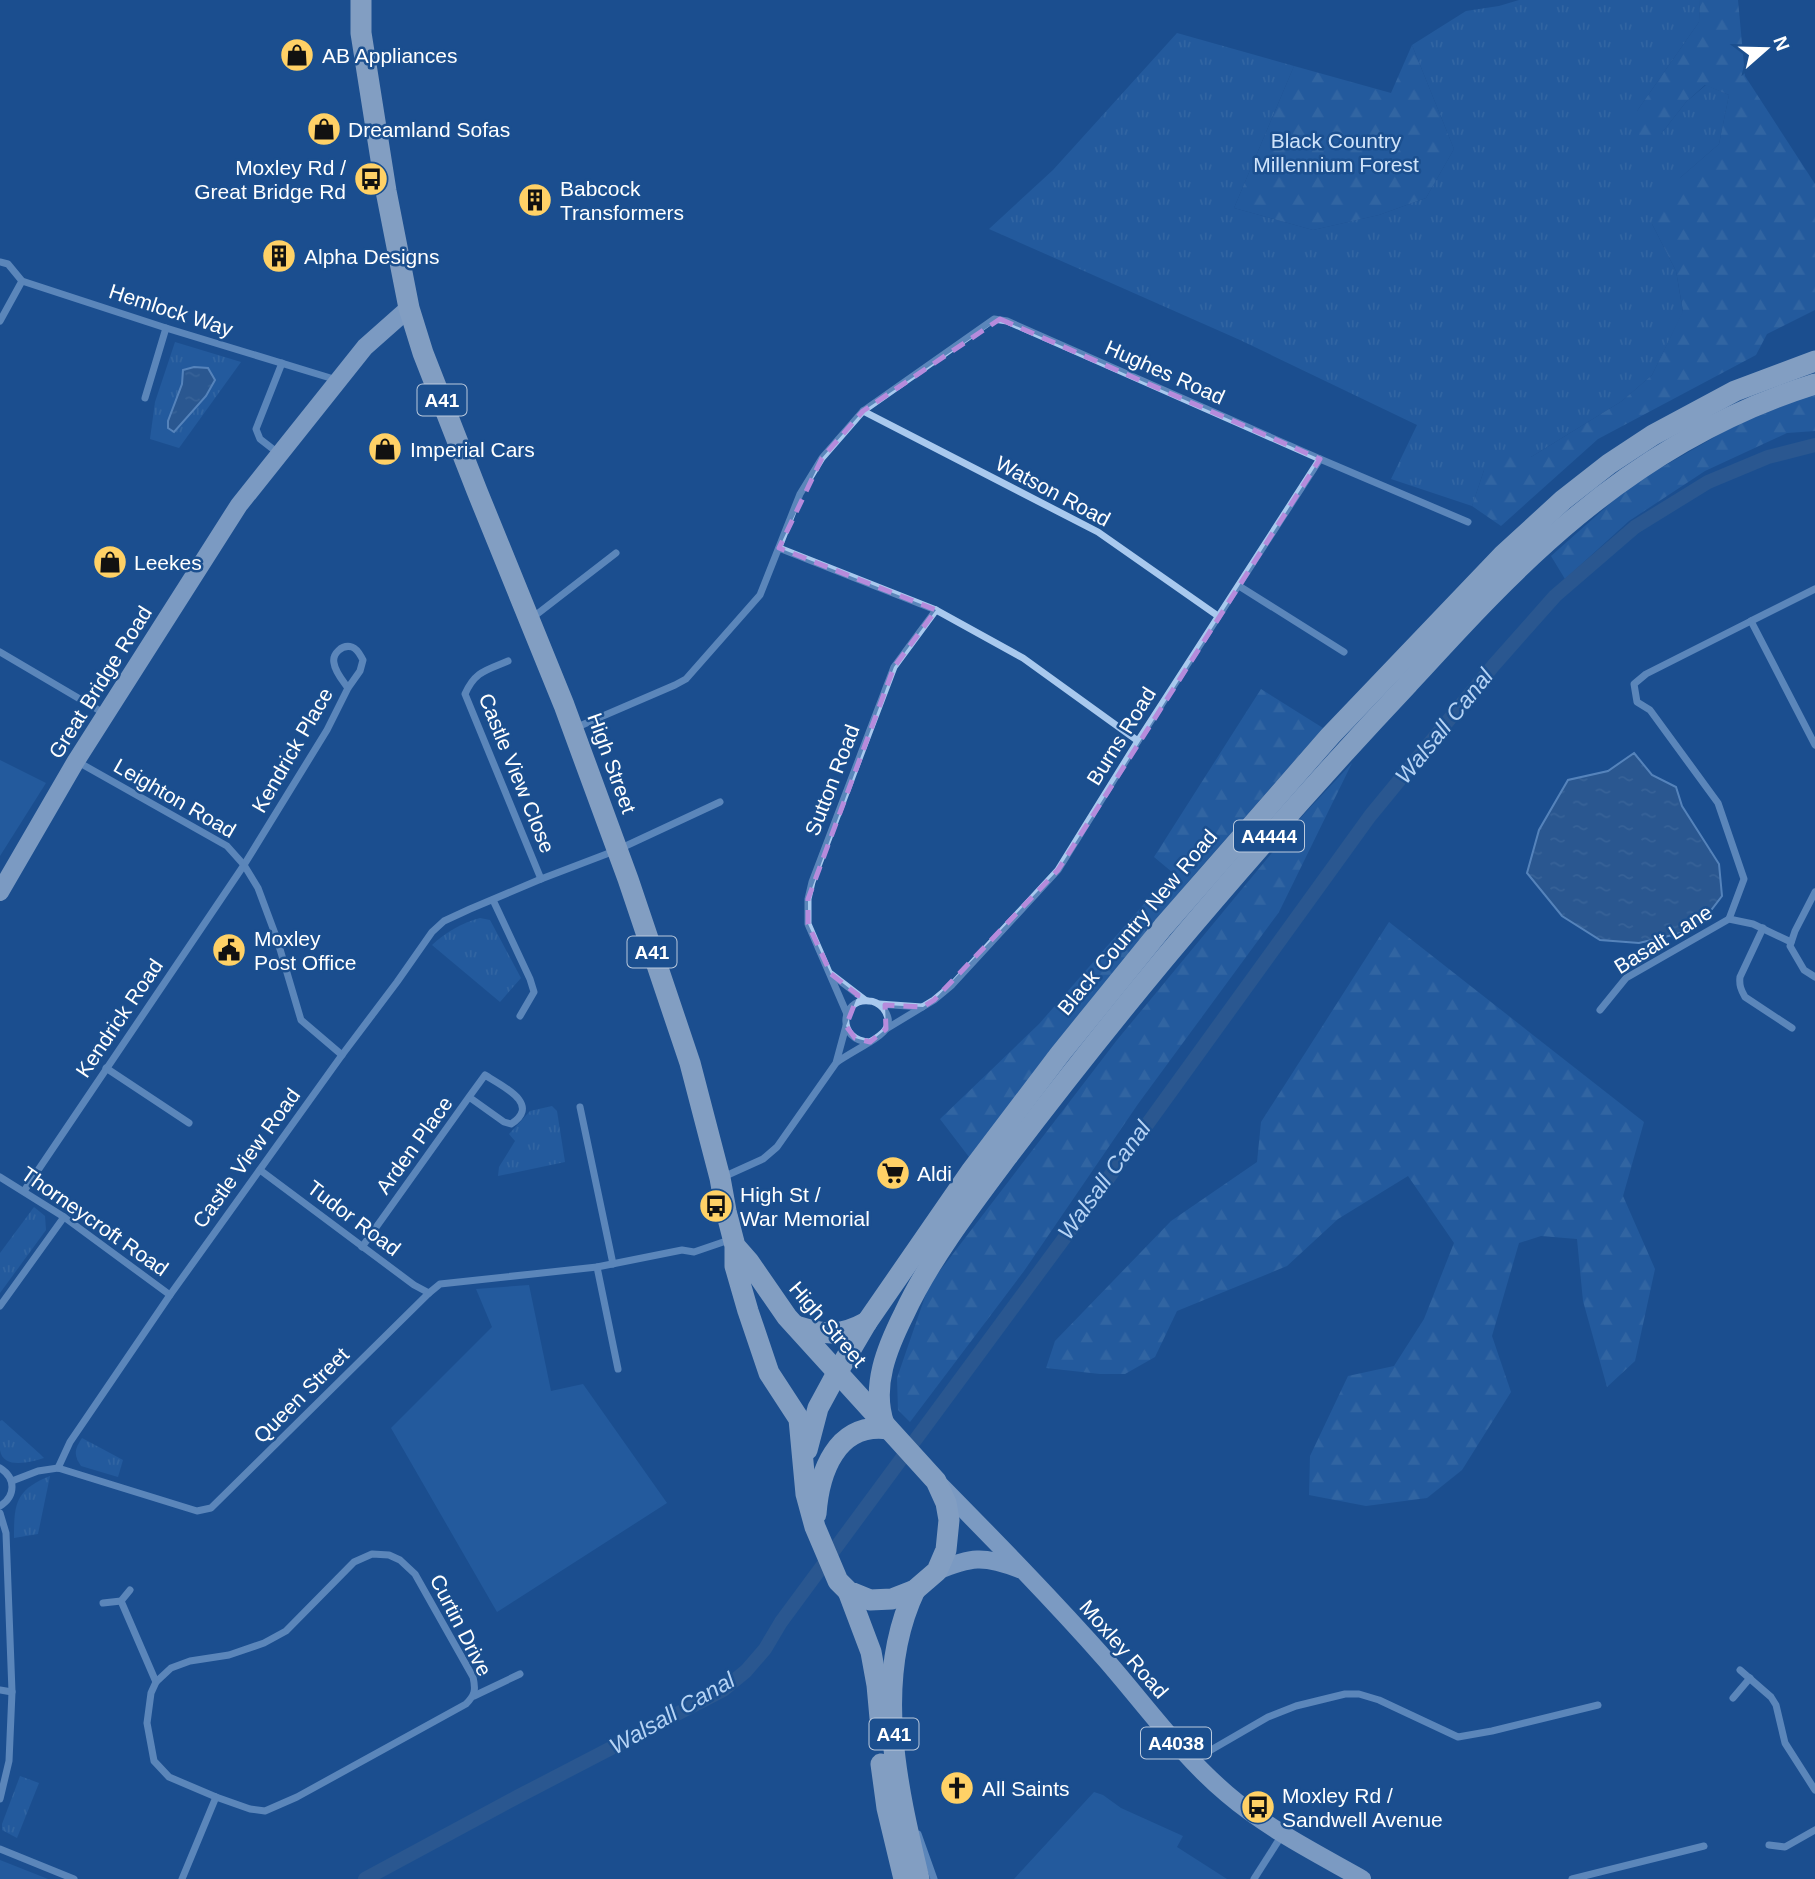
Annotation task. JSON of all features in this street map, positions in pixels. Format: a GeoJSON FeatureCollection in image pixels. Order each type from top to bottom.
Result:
{"type":"FeatureCollection","features":[{"type":"Feature","properties":{"kind":"highway","name":"A41"},"geometry":{"type":"LineString","coordinates":[[361,0],[360,33],[408,308]]}},
{"type":"Feature","properties":{"kind":"highway","name":"High Street"},"geometry":{"type":"LineString","coordinates":[[408,308],[423,353],[573,728],[617,850],[690,1063],[720,1178],[734,1242],[735,1266],[768,1373],[799,1419],[804,1462]]}},
{"type":"Feature","properties":{"kind":"highway","name":"Black Country New Road"},"geometry":{"type":"LineString","coordinates":[[804,1462],[818,1408],[837,1373],[867,1322],[972,1170],[1060,1054],[1163,927],[1330,736],[1503,555],[1563,500],[1609,464],[1653,435],[1735,391],[1815,361]]}},
{"type":"Feature","properties":{"kind":"highway","name":"A4444"},"geometry":{"type":"LineString","coordinates":[[891,1431],[880,1409],[878,1388],[885,1357],[904,1312],[933,1263],[988,1183],[1066,1080],[1245,863],[1333,764],[1534,552],[1617,483],[1704,430],[1815,384]]}},
{"type":"Feature","properties":{"kind":"highway","name":"High Street"},"geometry":{"type":"LineString","coordinates":[[734,1242],[792,1322],[891,1431]]}},
{"type":"Feature","properties":{"kind":"highway"},"geometry":{"type":"LineString","coordinates":[[758,1340],[760,1332],[770,1321],[792,1322],[819,1333],[836,1334],[855,1329],[867,1322]]}},
{"type":"Feature","properties":{"kind":"highway"},"geometry":{"type":"LineString","coordinates":[[818,1534],[818,1492],[833,1454],[842,1443],[859,1432],[877,1428],[891,1431]]}},
{"type":"Feature","properties":{"kind":"highway","name":"A41"},"geometry":{"type":"LineString","coordinates":[[843,1586],[870,1600],[904,1595],[915,1590],[937,1571],[946,1550],[949,1520],[946,1503],[929,1473],[891,1431]]}},
{"type":"Feature","properties":{"kind":"highway","name":"A41"},"geometry":{"type":"LineString","coordinates":[[804,1462],[806,1494],[818,1534],[871,1652],[877,1685],[881,1764],[887,1808],[904,1879]]}},
{"type":"Feature","properties":{"kind":"highway","name":"A41"},"geometry":{"type":"LineString","coordinates":[[915,1590],[906,1609],[895,1664],[892,1712],[896,1770],[919,1879]]}},
{"type":"Feature","properties":{"kind":"main road","name":"Great Bridge Road"},"geometry":{"type":"LineString","coordinates":[[0,892],[76,761],[239,505],[337,380],[377,334],[408,308]]}},
{"type":"Feature","properties":{"kind":"main road","name":"Moxley Road"},"geometry":{"type":"LineString","coordinates":[[929,1473],[1106,1660],[1192,1762],[1229,1796],[1282,1835],[1362,1879]]}},
{"type":"Feature","properties":{"kind":"main road"},"geometry":{"type":"LineString","coordinates":[[937,1571],[972,1559],[1004,1563],[1022,1570]]}},
{"type":"Feature","properties":{"kind":"street","name":"Hemlock Way"},"geometry":{"type":"LineString","coordinates":[[0,262],[8,264],[22,281],[337,380]]}},
{"type":"Feature","properties":{"kind":"street"},"geometry":{"type":"LineString","coordinates":[[0,321],[22,281]]}},
{"type":"Feature","properties":{"kind":"street","name":"Hughes Road"},"geometry":{"type":"LineString","coordinates":[[863,411],[989,322],[1000,319],[1468,522]]}},
{"type":"Feature","properties":{"kind":"street"},"geometry":{"type":"LineString","coordinates":[[145,398],[166,328]]}},
{"type":"Feature","properties":{"kind":"street"},"geometry":{"type":"LineString","coordinates":[[279,454],[260,439],[256,429],[282,363]]}},
{"type":"Feature","properties":{"kind":"street"},"geometry":{"type":"LineString","coordinates":[[573,728],[686,679],[760,594],[800,494],[822,458],[863,411]]}},
{"type":"Feature","properties":{"kind":"street","name":"Watson Road"},"geometry":{"type":"LineString","coordinates":[[863,411],[1098,532],[1219,616]]}},
{"type":"Feature","properties":{"kind":"street","name":"Burns Road"},"geometry":{"type":"LineString","coordinates":[[886,1029],[934,1000],[952,985],[1058,870],[1320,459]]}},
{"type":"Feature","properties":{"kind":"street"},"geometry":{"type":"LineString","coordinates":[[779,548],[936,610],[1023,658],[1139,741]]}},
{"type":"Feature","properties":{"kind":"street"},"geometry":{"type":"LineString","coordinates":[[528,620],[616,553]]}},
{"type":"Feature","properties":{"kind":"street"},"geometry":{"type":"LineString","coordinates":[[1239,586],[1344,652]]}},
{"type":"Feature","properties":{"kind":"street"},"geometry":{"type":"LineString","coordinates":[[1729,919],[1744,879],[1718,803],[1650,710],[1637,702],[1634,684],[1647,674],[1815,589]]}},
{"type":"Feature","properties":{"kind":"street","name":"Sutton Road"},"geometry":{"type":"LineString","coordinates":[[847,1014],[808,925],[808,899],[812,882],[894,667],[936,610]]}},
{"type":"Feature","properties":{"kind":"street"},"geometry":{"type":"LineString","coordinates":[[1751,621],[1812,732],[1815,745]]}},
{"type":"Feature","properties":{"kind":"street","name":"Kendrick Place"},"geometry":{"type":"LineString","coordinates":[[244,865],[360,671],[363,660],[351,646],[338,650],[334,657],[334,666],[348,688]]}},
{"type":"Feature","properties":{"kind":"street"},"geometry":{"type":"LineString","coordinates":[[0,652],[107,715]]}},
{"type":"Feature","properties":{"kind":"street","name":"Castle View Close"},"geometry":{"type":"LineString","coordinates":[[508,661],[476,675],[470,681],[465,694],[541,879]]}},
{"type":"Feature","properties":{"kind":"street","name":"Leighton Road"},"geometry":{"type":"LineString","coordinates":[[76,761],[228,846],[258,888],[277,939],[301,1020],[342,1055]]}},
{"type":"Feature","properties":{"kind":"street","name":"Castle View Road"},"geometry":{"type":"LineString","coordinates":[[58,1468],[70,1442],[170,1295],[432,932],[444,921],[617,850],[720,802]]}},
{"type":"Feature","properties":{"kind":"street","name":"Kendrick Road"},"geometry":{"type":"LineString","coordinates":[[24,1191],[244,865]]}},
{"type":"Feature","properties":{"kind":"street"},"geometry":{"type":"LineString","coordinates":[[1815,892],[1790,946],[1804,970],[1815,977]]}},
{"type":"Feature","properties":{"kind":"street"},"geometry":{"type":"LineString","coordinates":[[493,900],[534,992],[520,1016]]}},
{"type":"Feature","properties":{"kind":"street","name":"Basalt Lane"},"geometry":{"type":"LineString","coordinates":[[1600,1010],[1626,978],[1729,919],[1753,924],[1791,942]]}},
{"type":"Feature","properties":{"kind":"street"},"geometry":{"type":"LineString","coordinates":[[1763,928],[1739,984],[1745,997],[1793,1028]]}},
{"type":"Feature","properties":{"kind":"street","name":"Sutton Road"},"geometry":{"type":"LineString","coordinates":[[831,974],[865,1000]]}},
{"type":"Feature","properties":{"kind":"street"},"geometry":{"type":"LineString","coordinates":[[720,1178],[763,1160],[777,1147],[836,1063],[851,1007],[865,1000],[879,1004],[923,1007]]}},
{"type":"Feature","properties":{"kind":"street"},"geometry":{"type":"LineString","coordinates":[[836,1063],[882,1035],[887,1022],[879,1004]]}},
{"type":"Feature","properties":{"kind":"street"},"geometry":{"type":"LineString","coordinates":[[846,1026],[855,1038],[870,1042]]}},
{"type":"Feature","properties":{"kind":"street"},"geometry":{"type":"LineString","coordinates":[[106,1068],[189,1123]]}},
{"type":"Feature","properties":{"kind":"street","name":"Arden Place"},"geometry":{"type":"LineString","coordinates":[[362,1247],[469,1097],[485,1075],[520,1099],[523,1107],[518,1119],[511,1124],[504,1122],[469,1097]]}},
{"type":"Feature","properties":{"kind":"street"},"geometry":{"type":"LineString","coordinates":[[580,1107],[613,1264]]}},
{"type":"Feature","properties":{"kind":"street","name":"Tudor Road"},"geometry":{"type":"LineString","coordinates":[[260,1170],[414,1285],[429,1293]]}},
{"type":"Feature","properties":{"kind":"street","name":"Thorneycroft Road"},"geometry":{"type":"LineString","coordinates":[[0,1177],[65,1217],[170,1295]]}},
{"type":"Feature","properties":{"kind":"street"},"geometry":{"type":"LineString","coordinates":[[0,1306],[65,1217]]}},
{"type":"Feature","properties":{"kind":"street","name":"Queen Street"},"geometry":{"type":"LineString","coordinates":[[58,1468],[197,1511],[211,1508],[440,1284],[597,1267],[682,1250],[694,1252],[734,1242]]}},
{"type":"Feature","properties":{"kind":"street"},"geometry":{"type":"LineString","coordinates":[[597,1267],[618,1369]]}},
{"type":"Feature","properties":{"kind":"street"},"geometry":{"type":"LineString","coordinates":[[0,1468],[9,1474],[13,1489],[0,1506]]}},
{"type":"Feature","properties":{"kind":"street"},"geometry":{"type":"LineString","coordinates":[[12,1481],[38,1471],[58,1468]]}},
{"type":"Feature","properties":{"kind":"street"},"geometry":{"type":"LineString","coordinates":[[0,1513],[6,1534],[12,1692],[9,1761],[0,1799]]}},
{"type":"Feature","properties":{"kind":"street","name":"Curtin Drive"},"geometry":{"type":"LineString","coordinates":[[372,1554],[389,1555],[400,1560],[415,1574],[473,1677],[475,1688],[474,1696],[466,1704],[296,1797],[265,1811],[250,1809],[216,1797],[169,1777],[154,1761],[147,1723],[151,1693],[156,1682],[172,1668],[190,1661],[229,1655],[264,1643],[286,1631],[354,1562],[372,1554]]}},
{"type":"Feature","properties":{"kind":"street"},"geometry":{"type":"LineString","coordinates":[[103,1602],[121,1601],[130,1590]]}},
{"type":"Feature","properties":{"kind":"street"},"geometry":{"type":"LineString","coordinates":[[121,1601],[156,1682]]}},
{"type":"Feature","properties":{"kind":"street"},"geometry":{"type":"LineString","coordinates":[[1740,1670],[1772,1697],[1785,1743],[1815,1790]]}},
{"type":"Feature","properties":{"kind":"street"},"geometry":{"type":"LineString","coordinates":[[474,1696],[520,1674]]}},
{"type":"Feature","properties":{"kind":"street"},"geometry":{"type":"LineString","coordinates":[[1733,1698],[1750,1678]]}},
{"type":"Feature","properties":{"kind":"street"},"geometry":{"type":"LineString","coordinates":[[0,1690],[12,1692]]}},
{"type":"Feature","properties":{"kind":"street"},"geometry":{"type":"LineString","coordinates":[[1192,1762],[1268,1717],[1296,1706],[1345,1694],[1359,1694],[1379,1700],[1458,1737],[1598,1705]]}},
{"type":"Feature","properties":{"kind":"street"},"geometry":{"type":"LineString","coordinates":[[896,1770],[934,1879]]}},
{"type":"Feature","properties":{"kind":"street"},"geometry":{"type":"LineString","coordinates":[[182,1879],[216,1797]]}},
{"type":"Feature","properties":{"kind":"street"},"geometry":{"type":"LineString","coordinates":[[1769,1845],[1785,1847],[1815,1830]]}},
{"type":"Feature","properties":{"kind":"street"},"geometry":{"type":"LineString","coordinates":[[1254,1879],[1282,1835]]}},
{"type":"Feature","properties":{"kind":"street"},"geometry":{"type":"LineString","coordinates":[[1572,1879],[1704,1846]]}},
{"type":"Feature","properties":{"kind":"street"},"geometry":{"type":"LineString","coordinates":[[0,1849],[74,1879]]}},
{"type":"Feature","properties":{"kind":"highlighted area"},"geometry":{"type":"Polygon","coordinates":[[[1000,319],[1320,459],[1058,870],[934,1000],[923,1007],[885,1005],[886,1029],[870,1042],[855,1038],[846,1026],[858,995],[831,974],[808,924],[808,899],[894,667],[936,610],[779,548],[822,458],[863,411],[1000,319]]]}},
{"type":"Feature","properties":{"kind":"green space"},"geometry":{"type":"Polygon","coordinates":[[[1519,0],[1700,0],[1699,22],[1637,111],[1661,134],[1686,102],[1706,85],[1729,95],[1719,144],[1681,177],[1652,224],[1676,271],[1683,312],[1652,375],[1622,401],[1531,457],[1484,470],[1472,506],[1391,479],[1417,425],[1240,340],[989,229],[1053,170],[1177,33],[1294,66],[1234,208],[1313,230],[1379,215],[1426,198],[1454,149],[1412,45],[1466,11],[1519,0]]]}},
{"type":"Feature","properties":{"kind":"green space"},"geometry":{"type":"Polygon","coordinates":[[[1700,0],[1738,0],[1745,76],[1815,184],[1815,310],[1767,334],[1756,355],[1598,439],[1501,526],[1472,506],[1484,470],[1501,454],[1531,457],[1622,401],[1652,375],[1683,311],[1676,271],[1652,224],[1655,205],[1681,177],[1719,144],[1729,95],[1705,85],[1686,102],[1661,134],[1640,148],[1637,111],[1699,22],[1700,0]]]}},
{"type":"Feature","properties":{"kind":"green space","name":"Black Country Millennium Forest"},"geometry":{"type":"Polygon","coordinates":[[[1412,45],[1454,149],[1426,198],[1379,215],[1313,230],[1234,208],[1294,66],[1391,93],[1412,45]]]}},
{"type":"Feature","properties":{"kind":"green space"},"geometry":{"type":"Polygon","coordinates":[[[175,342],[241,362],[179,448],[150,439],[155,402],[175,342]]]}},
{"type":"Feature","properties":{"kind":"green space"},"geometry":{"type":"Polygon","coordinates":[[[1815,393],[1815,431],[1787,433],[1705,471],[1629,521],[1565,579],[1551,556],[1631,485],[1734,426],[1815,393]]]}},
{"type":"Feature","properties":{"kind":"green space"},"geometry":{"type":"Polygon","coordinates":[[[1261,689],[1323,728],[1188,882],[969,1157],[940,1119],[1039,1024],[1172,872],[1154,857],[1261,689]]]}},
{"type":"Feature","properties":{"kind":"green space"},"geometry":{"type":"Polygon","coordinates":[[[0,760],[46,783],[0,856],[0,760]]]}},
{"type":"Feature","properties":{"kind":"green space"},"geometry":{"type":"Polygon","coordinates":[[[1352,763],[1279,912],[1138,1104],[1024,1271],[910,1422],[898,1410],[897,1378],[929,1285],[1117,1040],[1305,813],[1352,763]]]}},
{"type":"Feature","properties":{"kind":"green space"},"geometry":{"type":"Polygon","coordinates":[[[480,918],[490,920],[521,978],[500,1002],[432,945],[454,928],[480,918]]]}},
{"type":"Feature","properties":{"kind":"green space"},"geometry":{"type":"Polygon","coordinates":[[[1389,922],[1644,1122],[1623,1196],[1655,1269],[1635,1361],[1607,1387],[1583,1301],[1577,1239],[1541,1236],[1519,1243],[1492,1336],[1511,1392],[1462,1470],[1427,1498],[1366,1506],[1309,1495],[1310,1456],[1348,1376],[1394,1366],[1424,1319],[1454,1243],[1408,1176],[1338,1219],[1287,1266],[1177,1311],[1155,1357],[1125,1374],[1046,1368],[1055,1341],[1171,1221],[1257,1162],[1261,1122],[1389,922]]]}},
{"type":"Feature","properties":{"kind":"green space"},"geometry":{"type":"Polygon","coordinates":[[[552,1106],[557,1111],[565,1162],[498,1176],[499,1167],[515,1141],[509,1134],[530,1111],[552,1106]]]}},
{"type":"Feature","properties":{"kind":"green space"},"geometry":{"type":"Polygon","coordinates":[[[34,1207],[45,1216],[46,1230],[0,1293],[0,1253],[34,1207]]]}},
{"type":"Feature","properties":{"kind":"green space"},"geometry":{"type":"Polygon","coordinates":[[[529,1285],[551,1391],[583,1384],[667,1503],[497,1612],[391,1428],[492,1327],[476,1289],[529,1285]]]}},
{"type":"Feature","properties":{"kind":"green space"},"geometry":{"type":"Polygon","coordinates":[[[2,1420],[44,1458],[18,1463],[6,1460],[0,1450],[2,1420]]]}},
{"type":"Feature","properties":{"kind":"green space"},"geometry":{"type":"Polygon","coordinates":[[[82,1438],[123,1460],[118,1477],[81,1466],[76,1452],[82,1438]]]}},
{"type":"Feature","properties":{"kind":"green space"},"geometry":{"type":"Polygon","coordinates":[[[50,1476],[38,1534],[14,1538],[19,1499],[38,1481],[50,1476]]]}},
{"type":"Feature","properties":{"kind":"green space"},"geometry":{"type":"Polygon","coordinates":[[[20,1776],[39,1783],[17,1838],[2,1830],[2,1824],[20,1776]]]}},
{"type":"Feature","properties":{"kind":"green space"},"geometry":{"type":"Polygon","coordinates":[[[1094,1792],[1121,1808],[1183,1836],[1177,1847],[1227,1879],[1014,1879],[1094,1792]]]}},
{"type":"Feature","properties":{"kind":"green space"},"geometry":{"type":"Polygon","coordinates":[[[0,1860],[48,1879],[0,1879],[0,1860]]]}},
{"type":"Feature","properties":{"kind":"water"},"geometry":{"type":"Polygon","coordinates":[[[194,367],[208,368],[215,380],[206,396],[174,432],[168,428],[168,421],[182,384],[183,370],[194,367]]]}},
{"type":"Feature","properties":{"kind":"water"},"geometry":{"type":"Polygon","coordinates":[[[1634,753],[1652,775],[1676,787],[1682,806],[1719,864],[1722,896],[1712,909],[1685,932],[1639,943],[1600,940],[1562,916],[1527,873],[1539,830],[1568,780],[1608,771],[1634,753]]]}},
{"type":"Feature","properties":{"kind":"waterway","name":"Walsall Canal"},"geometry":{"type":"LineString","coordinates":[[365,1879],[723,1690],[746,1671],[765,1649],[781,1622],[1099,1191],[1370,816],[1493,666],[1555,596],[1635,527],[1708,482],[1768,457],[1815,445]]}},
{"type":"Feature","properties":{"kind":"place","name":"AB Appliances"},"geometry":{"type":"Point","coordinates":[297,55]}},
{"type":"Feature","properties":{"kind":"place","name":"Dreamland Sofas"},"geometry":{"type":"Point","coordinates":[324,129]}},
{"type":"Feature","properties":{"kind":"place","name":"Moxley Rd / Great Bridge Rd"},"geometry":{"type":"Point","coordinates":[371,179]}},
{"type":"Feature","properties":{"kind":"place","name":"Babcock Transformers"},"geometry":{"type":"Point","coordinates":[535,200]}},
{"type":"Feature","properties":{"kind":"place","name":"Alpha Designs"},"geometry":{"type":"Point","coordinates":[279,256]}},
{"type":"Feature","properties":{"kind":"place","name":"Imperial Cars"},"geometry":{"type":"Point","coordinates":[385,449]}},
{"type":"Feature","properties":{"kind":"place","name":"Leekes"},"geometry":{"type":"Point","coordinates":[110,562]}},
{"type":"Feature","properties":{"kind":"place","name":"Moxley Post Office"},"geometry":{"type":"Point","coordinates":[229,950]}},
{"type":"Feature","properties":{"kind":"place","name":"Aldi"},"geometry":{"type":"Point","coordinates":[893,1173]}},
{"type":"Feature","properties":{"kind":"place","name":"High St / War Memorial"},"geometry":{"type":"Point","coordinates":[716,1206]}},
{"type":"Feature","properties":{"kind":"place","name":"All Saints"},"geometry":{"type":"Point","coordinates":[957,1788]}},
{"type":"Feature","properties":{"kind":"place","name":"Moxley Rd / Sandwell Avenue"},"geometry":{"type":"Point","coordinates":[1258,1807]}}]}
